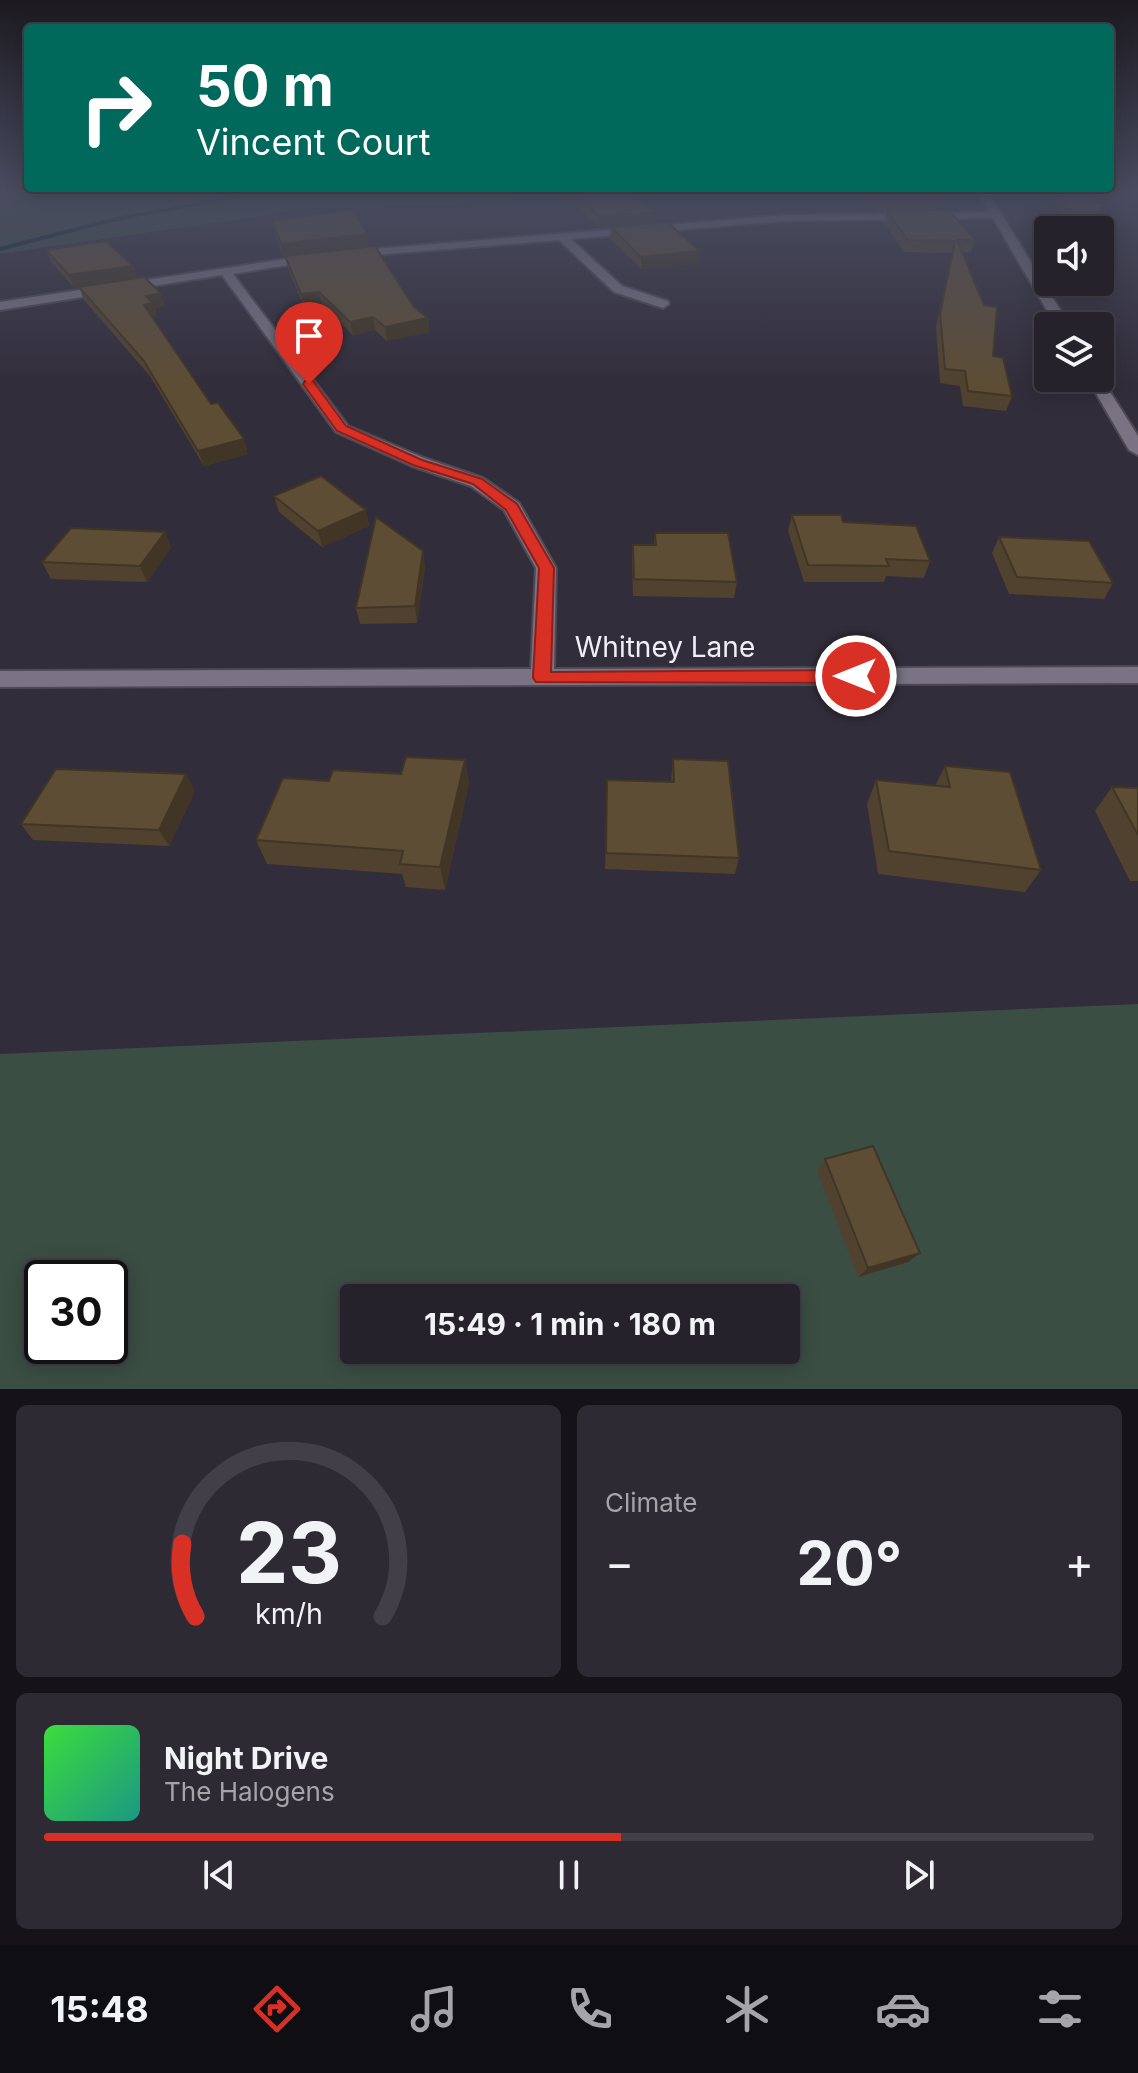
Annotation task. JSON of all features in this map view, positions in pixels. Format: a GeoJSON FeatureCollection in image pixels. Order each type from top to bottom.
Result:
{"type":"FeatureCollection","features":[{"type":"Feature","properties":{"kind":"street"},"geometry":{"type":"LineString","coordinates":[[0,306],[320,257]]}},
{"type":"Feature","properties":{"kind":"street"},"geometry":{"type":"LineString","coordinates":[[583,257],[618,289],[663,304]]}},
{"type":"Feature","properties":{"kind":"street"},"geometry":{"type":"LineString","coordinates":[[1021,257],[1054,312]]}},
{"type":"Feature","properties":{"kind":"street"},"geometry":{"type":"LineString","coordinates":[[226,272],[342,429],[418,462],[477,482],[512,507],[546,568],[542,678]]}},
{"type":"Feature","properties":{"kind":"street"},"geometry":{"type":"LineString","coordinates":[[1103,392],[1138,450]]}},
{"type":"Feature","properties":{"kind":"street","name":"Whitney Lane"},"geometry":{"type":"LineString","coordinates":[[0,679],[1138,675]]}},
{"type":"Feature","properties":{"kind":"green space"},"geometry":{"type":"Polygon","coordinates":[[[1138,1004],[1138,1389],[0,1389],[0,1054],[1138,1004]]]}},
{"type":"Feature","properties":{"kind":"building"},"geometry":{"type":"Polygon","coordinates":[[[52,257],[123,257],[133,266],[69,275],[52,257]]]}},
{"type":"Feature","properties":{"kind":"building"},"geometry":{"type":"Polygon","coordinates":[[[285,257],[382,257],[414,307],[428,318],[385,327],[373,317],[350,322],[319,292],[301,294],[285,257]]]}},
{"type":"Feature","properties":{"kind":"building"},"geometry":{"type":"Polygon","coordinates":[[[952,257],[964,257],[984,305],[997,307],[993,356],[1003,358],[1012,396],[968,391],[965,371],[945,369],[940,314],[952,257]]]}},
{"type":"Feature","properties":{"kind":"building"},"geometry":{"type":"Polygon","coordinates":[[[144,277],[161,293],[146,296],[153,303],[144,305],[211,404],[218,403],[244,439],[198,451],[144,361],[79,287],[144,277]]]}},
{"type":"Feature","properties":{"kind":"building"},"geometry":{"type":"Polygon","coordinates":[[[321,476],[366,510],[318,531],[274,496],[321,476]]]}},
{"type":"Feature","properties":{"kind":"building"},"geometry":{"type":"Polygon","coordinates":[[[792,515],[841,515],[843,522],[916,526],[930,561],[886,559],[889,566],[808,565],[792,515]]]}},
{"type":"Feature","properties":{"kind":"building"},"geometry":{"type":"Polygon","coordinates":[[[376,517],[423,551],[415,606],[356,608],[376,517]]]}},
{"type":"Feature","properties":{"kind":"building"},"geometry":{"type":"Polygon","coordinates":[[[71,528],[165,532],[140,566],[42,562],[71,528]]]}},
{"type":"Feature","properties":{"kind":"building"},"geometry":{"type":"Polygon","coordinates":[[[655,533],[728,533],[737,582],[634,579],[633,545],[656,545],[655,533]]]}},
{"type":"Feature","properties":{"kind":"building"},"geometry":{"type":"Polygon","coordinates":[[[999,537],[1089,541],[1113,583],[1017,577],[999,537]]]}},
{"type":"Feature","properties":{"kind":"building"},"geometry":{"type":"Polygon","coordinates":[[[406,757],[465,760],[440,867],[400,864],[403,851],[256,840],[283,778],[329,781],[333,770],[401,774],[406,757]]]}},
{"type":"Feature","properties":{"kind":"building"},"geometry":{"type":"Polygon","coordinates":[[[673,759],[728,761],[739,858],[606,853],[607,780],[674,782],[673,759]]]}},
{"type":"Feature","properties":{"kind":"building"},"geometry":{"type":"Polygon","coordinates":[[[945,766],[1010,772],[1041,870],[889,851],[876,780],[950,787],[945,766]]]}},
{"type":"Feature","properties":{"kind":"building"},"geometry":{"type":"Polygon","coordinates":[[[56,769],[186,774],[159,830],[21,824],[56,769]]]}},
{"type":"Feature","properties":{"kind":"building"},"geometry":{"type":"Polygon","coordinates":[[[1112,787],[1138,788],[1138,835],[1112,787]]]}},
{"type":"Feature","properties":{"kind":"building"},"geometry":{"type":"Polygon","coordinates":[[[873,1146],[920,1253],[868,1268],[825,1159],[873,1146]]]}},
{"type":"Feature","properties":{"kind":"route"},"geometry":{"type":"LineString","coordinates":[[309,384],[342,429],[418,462],[477,482],[512,507],[546,568],[542,678],[856,676]]}}]}
